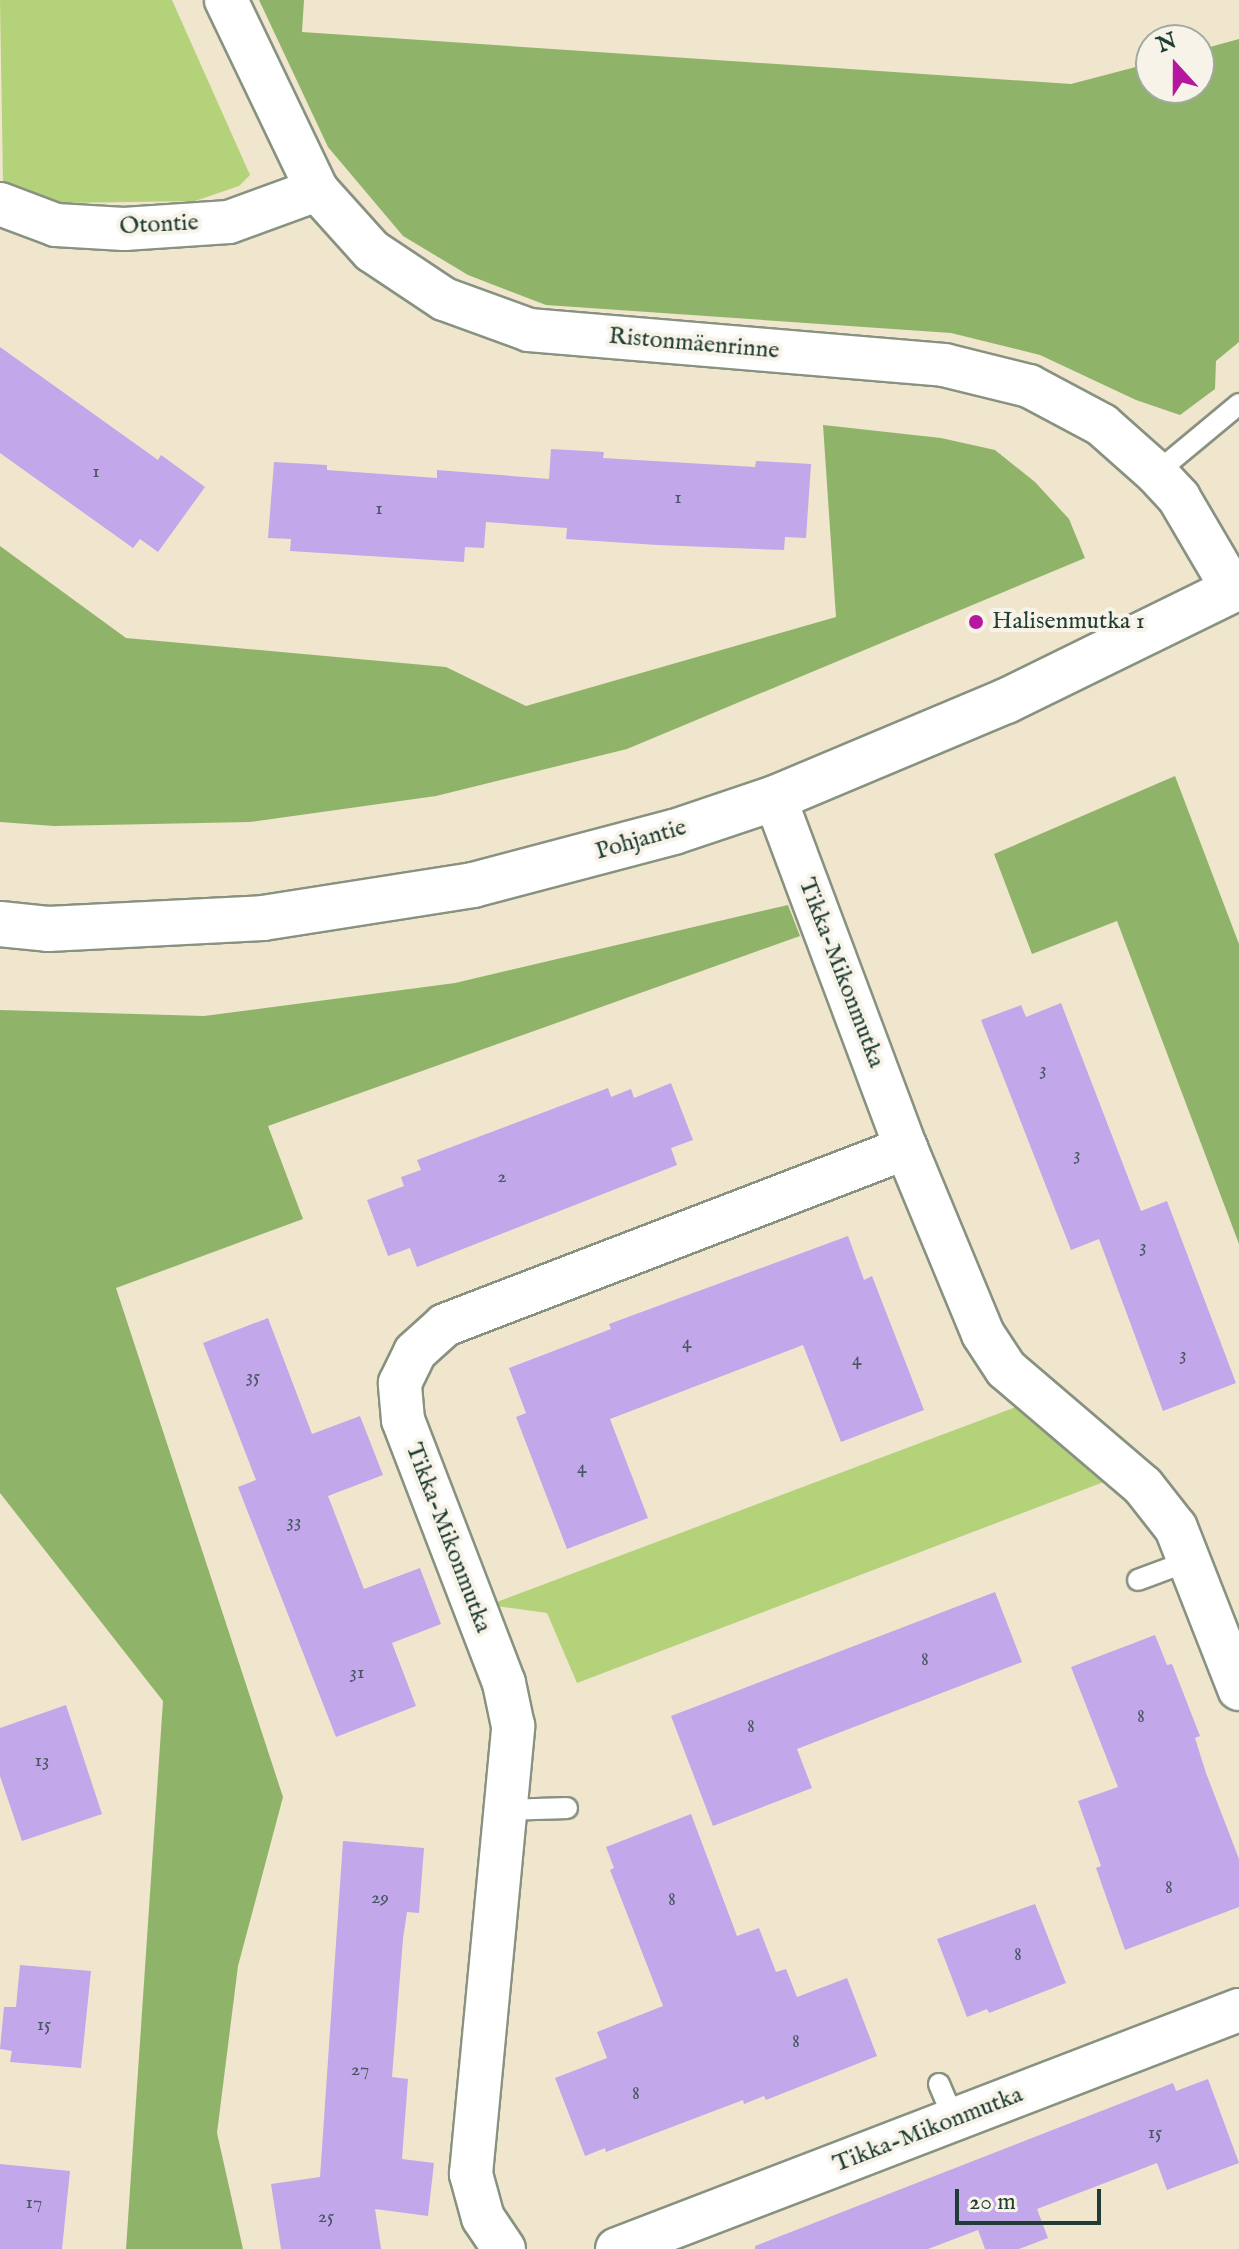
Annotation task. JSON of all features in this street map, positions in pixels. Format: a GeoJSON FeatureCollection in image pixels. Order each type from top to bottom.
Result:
{"type":"FeatureCollection","features":[{"type":"Feature","properties":{"kind":"street","name":"Ristonmäenrinne"},"geometry":{"type":"LineString","coordinates":[[226,0],[317,190],[372,251],[444,299],[529,330],[944,365],[1029,386],[1102,425],[1156,473],[1179,498],[1236,589]]}},
{"type":"Feature","properties":{"kind":"street","name":"Otontie"},"geometry":{"type":"LineString","coordinates":[[0,204],[56,225],[124,229],[229,222],[317,190]]}},
{"type":"Feature","properties":{"kind":"street","name":"Pohjantie"},"geometry":{"type":"LineString","coordinates":[[0,924],[48,929],[263,918],[473,885],[674,832],[775,798],[1006,701],[1236,589]]}},
{"type":"Feature","properties":{"kind":"street","name":"Tikka-Mikonmutka"},"geometry":{"type":"LineString","coordinates":[[775,798],[906,1148],[983,1334],[1006,1369],[1143,1486],[1176,1528],[1239,1689]]}},
{"type":"Feature","properties":{"kind":"street","name":"Tikka-Mikonmutka"},"geometry":{"type":"LineString","coordinates":[[504,2249],[483,2218],[471,2174],[513,1726],[504,1683],[403,1420],[400,1383],[415,1352],[445,1325],[906,1148]]}},
{"type":"Feature","properties":{"kind":"street","name":"Tikka-Mikonmutka"},"geometry":{"type":"LineString","coordinates":[[617,2249],[946,2102],[1239,2010]]}},
{"type":"Feature","properties":{"kind":"lane"},"geometry":{"type":"LineString","coordinates":[[1156,473],[1239,404]]}},
{"type":"Feature","properties":{"kind":"lane"},"geometry":{"type":"LineString","coordinates":[[1138,1580],[1189,1561]]}},
{"type":"Feature","properties":{"kind":"lane"},"geometry":{"type":"LineString","coordinates":[[505,1810],[567,1808]]}},
{"type":"Feature","properties":{"kind":"green space"},"geometry":{"type":"Polygon","coordinates":[[[0,0],[172,0],[250,175],[239,186],[195,201],[62,203],[3,181],[0,0]]]}},
{"type":"Feature","properties":{"kind":"green space"},"geometry":{"type":"Polygon","coordinates":[[[259,0],[304,0],[302,32],[1071,84],[1135,67],[1135,104],[1215,104],[1215,46],[1239,39],[1239,342],[1216,361],[1215,389],[1180,415],[1136,400],[1040,355],[951,333],[546,305],[468,275],[403,236],[328,147],[259,0]]]}},
{"type":"Feature","properties":{"kind":"green space"},"geometry":{"type":"Polygon","coordinates":[[[823,425],[941,438],[995,450],[1035,482],[1069,519],[1085,558],[627,749],[436,796],[250,822],[54,826],[0,822],[0,546],[126,638],[446,667],[526,706],[836,617],[823,425]]]}},
{"type":"Feature","properties":{"kind":"green space"},"geometry":{"type":"Polygon","coordinates":[[[1175,776],[1239,944],[1239,1244],[1117,921],[1032,954],[994,854],[1175,776]]]}},
{"type":"Feature","properties":{"kind":"green space"},"geometry":{"type":"Polygon","coordinates":[[[788,905],[800,936],[268,1126],[303,1219],[116,1288],[283,1797],[238,1966],[217,2133],[243,2249],[126,2249],[163,1701],[0,1493],[0,1010],[204,1016],[455,983],[788,905]]]}},
{"type":"Feature","properties":{"kind":"green space"},"geometry":{"type":"Polygon","coordinates":[[[1021,1405],[1109,1480],[577,1683],[547,1613],[489,1605],[1021,1405]]]}},
{"type":"Feature","properties":{"kind":"building"},"geometry":{"type":"Polygon","coordinates":[[[0,347],[158,460],[161,455],[205,487],[158,552],[140,539],[133,548],[0,453],[0,347]]]}},
{"type":"Feature","properties":{"kind":"building"},"geometry":{"type":"Polygon","coordinates":[[[551,449],[604,452],[603,458],[755,467],[756,461],[811,464],[806,538],[785,537],[784,550],[657,545],[566,539],[567,528],[486,522],[484,548],[465,547],[464,562],[290,551],[291,539],[268,538],[274,462],[327,465],[327,470],[437,478],[437,470],[549,479],[551,449]]]}},
{"type":"Feature","properties":{"kind":"building"},"geometry":{"type":"Polygon","coordinates":[[[1061,1003],[1141,1211],[1167,1201],[1236,1383],[1163,1411],[1099,1239],[1071,1250],[981,1020],[1021,1005],[1026,1017],[1061,1003]]]}},
{"type":"Feature","properties":{"kind":"building"},"geometry":{"type":"Polygon","coordinates":[[[671,1083],[693,1140],[671,1148],[677,1165],[417,1267],[410,1248],[388,1256],[367,1200],[404,1186],[401,1177],[421,1170],[417,1160],[608,1088],[611,1097],[631,1089],[634,1098],[671,1083]]]}},
{"type":"Feature","properties":{"kind":"building"},"geometry":{"type":"Polygon","coordinates":[[[848,1236],[864,1280],[872,1276],[924,1410],[841,1442],[803,1345],[610,1419],[648,1518],[567,1549],[516,1417],[526,1413],[509,1368],[611,1329],[609,1324],[848,1236]]]}},
{"type":"Feature","properties":{"kind":"building"},"geometry":{"type":"Polygon","coordinates":[[[268,1318],[312,1434],[360,1416],[383,1475],[328,1496],[364,1589],[420,1568],[441,1624],[392,1643],[416,1706],[336,1737],[238,1487],[256,1480],[203,1343],[268,1318]]]}},
{"type":"Feature","properties":{"kind":"building"},"geometry":{"type":"Polygon","coordinates":[[[995,1592],[1022,1662],[797,1749],[812,1788],[713,1826],[671,1716],[995,1592]]]}},
{"type":"Feature","properties":{"kind":"building"},"geometry":{"type":"Polygon","coordinates":[[[1155,1635],[1167,1665],[1172,1664],[1200,1736],[1195,1738],[1206,1773],[1239,1859],[1239,1907],[1125,1950],[1096,1868],[1101,1866],[1078,1801],[1118,1787],[1071,1667],[1155,1635]]]}},
{"type":"Feature","properties":{"kind":"building"},"geometry":{"type":"Polygon","coordinates":[[[66,1705],[102,1814],[22,1841],[0,1776],[0,1728],[66,1705]]]}},
{"type":"Feature","properties":{"kind":"building"},"geometry":{"type":"Polygon","coordinates":[[[691,1814],[737,1936],[759,1928],[776,1972],[786,1969],[797,1997],[847,1978],[877,2056],[766,2100],[764,2096],[744,2104],[743,2100],[606,2152],[605,2148],[585,2156],[555,2078],[607,2058],[597,2032],[663,2006],[610,1870],[614,1868],[606,1847],[691,1814]]]}},
{"type":"Feature","properties":{"kind":"building"},"geometry":{"type":"Polygon","coordinates":[[[343,1841],[424,1848],[419,1913],[407,1912],[403,1939],[392,2077],[408,2079],[402,2159],[434,2163],[428,2216],[375,2209],[381,2249],[281,2249],[271,2184],[320,2177],[343,1841]]]}},
{"type":"Feature","properties":{"kind":"building"},"geometry":{"type":"Polygon","coordinates":[[[1035,1904],[1066,1983],[989,2013],[987,2009],[967,2017],[937,1939],[1035,1904]]]}},
{"type":"Feature","properties":{"kind":"building"},"geometry":{"type":"Polygon","coordinates":[[[20,1965],[91,1971],[81,2068],[10,2062],[12,2051],[0,2049],[4,2007],[16,2007],[20,1965]]]}},
{"type":"Feature","properties":{"kind":"building"},"geometry":{"type":"Polygon","coordinates":[[[1208,2079],[1239,2163],[1167,2190],[1157,2163],[1037,2209],[1048,2238],[1019,2249],[985,2249],[978,2230],[928,2249],[755,2249],[755,2246],[1173,2083],[1176,2091],[1208,2079]]]}},
{"type":"Feature","properties":{"kind":"building"},"geometry":{"type":"Polygon","coordinates":[[[0,2164],[70,2171],[62,2249],[0,2249],[0,2164]]]}},
{"type":"Feature","properties":{"kind":"place","name":"Halisenmutka 1"},"geometry":{"type":"Point","coordinates":[976,622]}}]}
